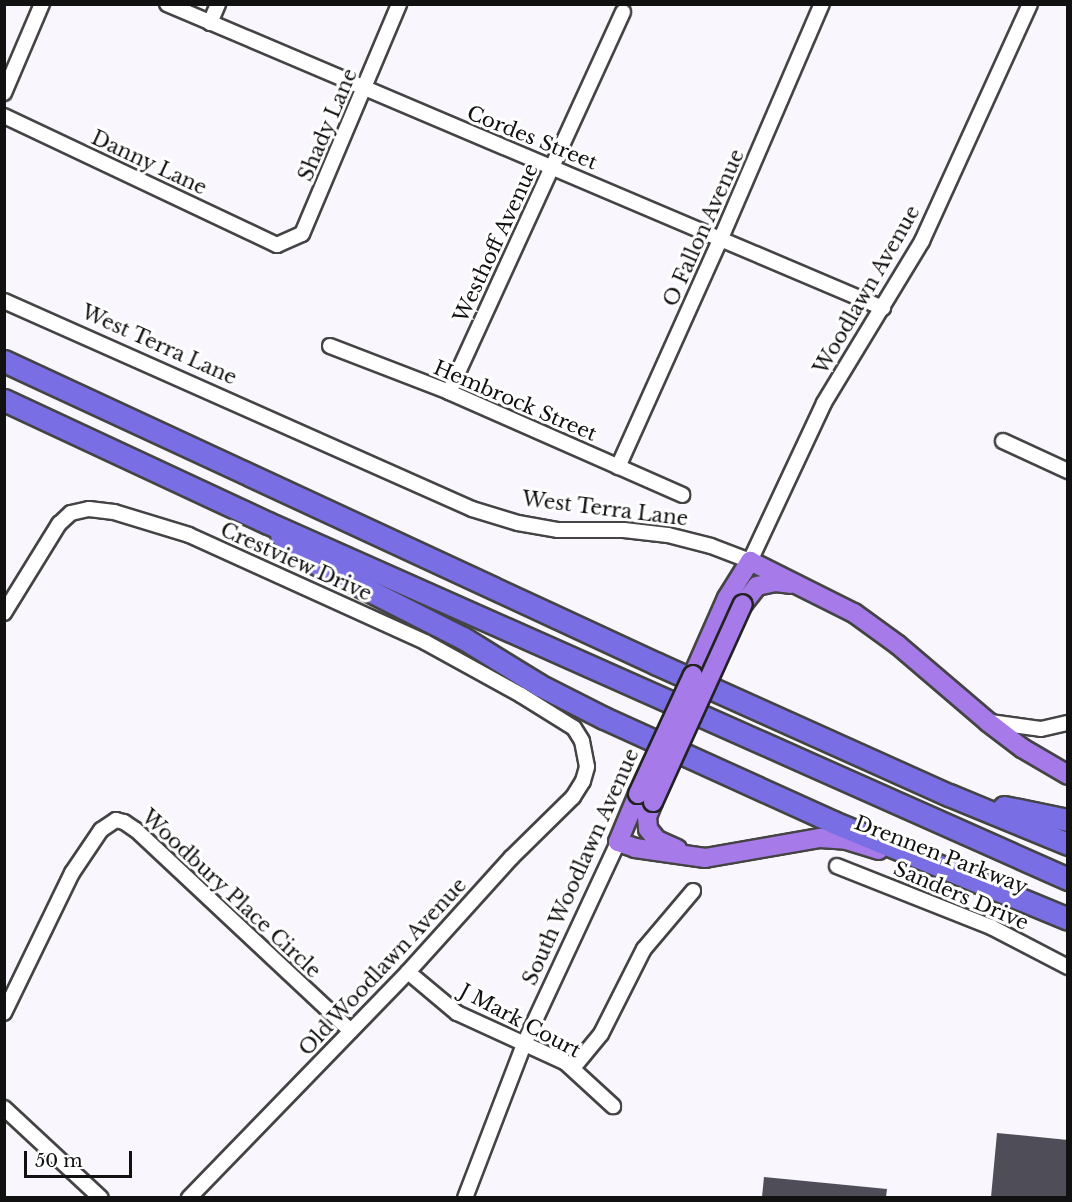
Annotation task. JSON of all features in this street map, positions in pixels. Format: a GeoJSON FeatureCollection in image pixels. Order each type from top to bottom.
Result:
{"type":"FeatureCollection","features":[{"type":"Feature","properties":{"kind":"highway"},"geometry":{"type":"LineString","coordinates":[[4,361],[657,664],[949,795],[1068,844]]}},
{"type":"Feature","properties":{"kind":"highway"},"geometry":{"type":"LineString","coordinates":[[4,400],[268,523],[1068,879]]}},
{"type":"Feature","properties":{"kind":"highway"},"geometry":{"type":"LineString","coordinates":[[268,523],[305,558],[463,638],[539,685],[604,718],[843,826],[1068,919]]}},
{"type":"Feature","properties":{"kind":"highway"},"geometry":{"type":"LineString","coordinates":[[949,795],[1068,820]]}},
{"type":"Feature","properties":{"kind":"main road","name":"West Terra Lane"},"geometry":{"type":"LineString","coordinates":[[750,561],[854,613],[1022,748],[1066,770]]}},
{"type":"Feature","properties":{"kind":"main road","name":"South Woodlawn Avenue"},"geometry":{"type":"LineString","coordinates":[[618,842],[645,798],[735,601],[750,561]]}},
{"type":"Feature","properties":{"kind":"main road"},"geometry":{"type":"LineString","coordinates":[[735,601],[764,583],[801,585]]}},
{"type":"Feature","properties":{"kind":"main road"},"geometry":{"type":"LineString","coordinates":[[645,798],[648,829],[657,840],[668,847],[705,858]]}},
{"type":"Feature","properties":{"kind":"main road","name":"Drennen Parkway"},"geometry":{"type":"LineString","coordinates":[[618,842],[645,850],[705,858],[802,840],[846,840],[867,846],[1068,930]]}},
{"type":"Feature","properties":{"kind":"street"},"geometry":{"type":"LineString","coordinates":[[4,93],[42,4]]}},
{"type":"Feature","properties":{"kind":"street","name":"Cordes Street"},"geometry":{"type":"LineString","coordinates":[[167,4],[363,89],[721,237],[883,308]]}},
{"type":"Feature","properties":{"kind":"street"},"geometry":{"type":"LineString","coordinates":[[210,23],[218,4]]}},
{"type":"Feature","properties":{"kind":"street","name":"Shady Lane"},"geometry":{"type":"LineString","coordinates":[[277,245],[302,234],[399,4]]}},
{"type":"Feature","properties":{"kind":"street","name":"O Fallon Avenue"},"geometry":{"type":"LineString","coordinates":[[618,467],[822,4]]}},
{"type":"Feature","properties":{"kind":"street","name":"Woodlawn Avenue"},"geometry":{"type":"LineString","coordinates":[[750,561],[824,403],[922,241],[1029,4]]}},
{"type":"Feature","properties":{"kind":"street","name":"Westhoff Avenue"},"geometry":{"type":"LineString","coordinates":[[449,392],[623,12]]}},
{"type":"Feature","properties":{"kind":"street","name":"Danny Lane"},"geometry":{"type":"LineString","coordinates":[[4,117],[277,245]]}},
{"type":"Feature","properties":{"kind":"street","name":"West Terra Lane"},"geometry":{"type":"LineString","coordinates":[[4,301],[472,509],[518,523],[558,530],[624,530],[668,535],[711,546],[750,561]]}},
{"type":"Feature","properties":{"kind":"street","name":"Hembrock Street"},"geometry":{"type":"LineString","coordinates":[[330,346],[449,392],[681,495]]}},
{"type":"Feature","properties":{"kind":"street"},"geometry":{"type":"LineString","coordinates":[[1003,441],[1068,471]]}},
{"type":"Feature","properties":{"kind":"street","name":"Crestview Drive"},"geometry":{"type":"LineString","coordinates":[[4,612],[59,524],[71,513],[89,509],[114,512],[189,535],[451,655],[574,728],[586,753]]}},
{"type":"Feature","properties":{"kind":"street"},"geometry":{"type":"LineString","coordinates":[[988,722],[1041,729],[1068,723]]}},
{"type":"Feature","properties":{"kind":"street","name":"Old Woodlawn Avenue"},"geometry":{"type":"LineString","coordinates":[[189,1197],[408,972],[511,858],[573,797],[583,781],[587,767],[586,753]]}},
{"type":"Feature","properties":{"kind":"street","name":"Woodbury Place Circle"},"geometry":{"type":"LineString","coordinates":[[4,1013],[72,873],[101,830],[116,820],[136,830],[351,1031]]}},
{"type":"Feature","properties":{"kind":"street","name":"South Woodlawn Avenue"},"geometry":{"type":"LineString","coordinates":[[465,1197],[524,1044],[618,842]]}},
{"type":"Feature","properties":{"kind":"street","name":"Sanders Drive"},"geometry":{"type":"LineString","coordinates":[[837,866],[991,927],[1068,967]]}},
{"type":"Feature","properties":{"kind":"street"},"geometry":{"type":"LineString","coordinates":[[573,1068],[601,1034],[644,949],[693,891]]}},
{"type":"Feature","properties":{"kind":"street","name":"J Mark Court"},"geometry":{"type":"LineString","coordinates":[[408,972],[457,1013],[573,1068],[613,1106]]}},
{"type":"Feature","properties":{"kind":"street"},"geometry":{"type":"LineString","coordinates":[[4,1108],[101,1197]]}},
{"type":"Feature","properties":{"kind":"building"},"geometry":{"type":"Polygon","coordinates":[[[997,1133],[1068,1140],[1068,1197],[991,1197],[997,1133]]]}},
{"type":"Feature","properties":{"kind":"building"},"geometry":{"type":"Polygon","coordinates":[[[764,1177],[887,1189],[886,1197],[762,1197],[764,1177]]]}}]}
